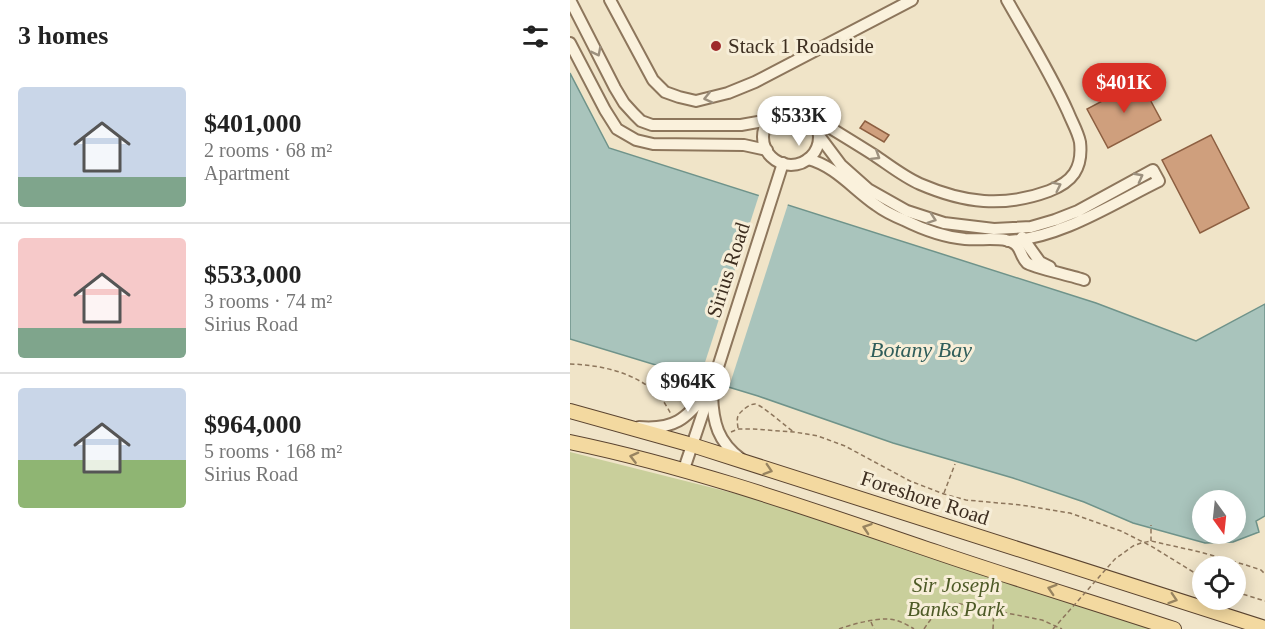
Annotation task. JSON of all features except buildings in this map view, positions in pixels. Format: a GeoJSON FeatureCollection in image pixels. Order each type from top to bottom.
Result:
{"type":"FeatureCollection","features":[{"type":"Feature","properties":{"kind":"main road","name":"Foreshore Road"},"geometry":{"type":"LineString","coordinates":[[570,411],[692,446],[1265,628]]}},
{"type":"Feature","properties":{"kind":"main road"},"geometry":{"type":"LineString","coordinates":[[570,442],[684,469],[1174,629]]}},
{"type":"Feature","properties":{"kind":"street"},"geometry":{"type":"LineString","coordinates":[[570,0],[615,88],[624,103],[641,121],[652,125],[741,125],[769,120]]}},
{"type":"Feature","properties":{"kind":"street"},"geometry":{"type":"LineString","coordinates":[[610,0],[653,80],[665,92],[696,101],[728,93],[755,82],[912,0]]}},
{"type":"Feature","properties":{"kind":"street"},"geometry":{"type":"LineString","coordinates":[[820,137],[814,153],[808,159],[791,164],[776,160],[767,150],[764,142],[765,127],[775,114],[783,110],[800,110],[919,184],[965,200],[1010,201],[1034,196],[1065,183],[1074,174],[1078,164],[1080,141],[1077,131],[1062,98],[1007,0]]}},
{"type":"Feature","properties":{"kind":"street"},"geometry":{"type":"LineString","coordinates":[[570,44],[604,110],[617,129],[636,140],[653,144],[744,145],[767,150]]}},
{"type":"Feature","properties":{"kind":"street"},"geometry":{"type":"LineString","coordinates":[[808,114],[814,120],[820,137],[841,165],[868,189],[907,211],[944,223],[994,229],[1008,235],[1025,240],[1059,230],[1159,181],[1153,170],[1078,211],[1008,235],[964,239],[938,234],[905,221],[876,205],[831,170],[808,159]]}},
{"type":"Feature","properties":{"kind":"street","name":"Sirius Road"},"geometry":{"type":"LineString","coordinates":[[684,469],[783,163]]}},
{"type":"Feature","properties":{"kind":"street"},"geometry":{"type":"LineString","coordinates":[[1008,235],[1027,263],[1084,280]]}},
{"type":"Feature","properties":{"kind":"street"},"geometry":{"type":"LineString","coordinates":[[1025,240],[1040,262],[1060,272]]}},
{"type":"Feature","properties":{"kind":"street","name":"Sirius Road"},"geometry":{"type":"LineString","coordinates":[[619,425],[644,427],[670,425],[681,420],[711,388]]}},
{"type":"Feature","properties":{"kind":"street","name":"Sirius Road"},"geometry":{"type":"LineString","coordinates":[[711,388],[712,408],[720,436],[731,451],[746,463]]}},
{"type":"Feature","properties":{"kind":"path"},"geometry":{"type":"LineString","coordinates":[[570,364],[587,364],[638,380],[661,398],[671,414]]}},
{"type":"Feature","properties":{"kind":"path"},"geometry":{"type":"LineString","coordinates":[[794,432],[761,406],[753,404],[738,414],[738,429],[794,432],[818,436],[846,446],[910,481],[944,494],[966,500],[1021,505],[1070,513],[1131,536],[1192,571]]}},
{"type":"Feature","properties":{"kind":"path"},"geometry":{"type":"LineString","coordinates":[[944,494],[955,465]]}},
{"type":"Feature","properties":{"kind":"path"},"geometry":{"type":"LineString","coordinates":[[1150,541],[1151,525]]}},
{"type":"Feature","properties":{"kind":"path"},"geometry":{"type":"LineString","coordinates":[[1053,629],[1114,559],[1133,546],[1150,541],[1246,565],[1261,570],[1265,574]]}},
{"type":"Feature","properties":{"kind":"path"},"geometry":{"type":"LineString","coordinates":[[1246,595],[1265,601]]}},
{"type":"Feature","properties":{"kind":"path"},"geometry":{"type":"LineString","coordinates":[[924,629],[944,606],[956,603],[1042,620],[1062,629]]}},
{"type":"Feature","properties":{"kind":"path"},"geometry":{"type":"LineString","coordinates":[[993,629],[994,610]]}},
{"type":"Feature","properties":{"kind":"path"},"geometry":{"type":"LineString","coordinates":[[839,629],[887,619],[900,621],[914,629]]}},
{"type":"Feature","properties":{"kind":"path"},"geometry":{"type":"LineString","coordinates":[[871,621],[874,629]]}},
{"type":"Feature","properties":{"kind":"green space","name":"Sir Joseph Banks Park"},"geometry":{"type":"Polygon","coordinates":[[[570,452],[749,497],[1151,629],[570,629],[570,452]]]}},
{"type":"Feature","properties":{"kind":"water","name":"Botany Bay"},"geometry":{"type":"Polygon","coordinates":[[[570,73],[609,148],[1096,303],[1196,341],[1265,304],[1265,516],[1256,521],[1259,532],[1246,537],[1246,490],[1192,490],[1192,539],[1133,523],[1084,502],[1013,478],[893,443],[758,396],[570,339],[570,73]]]}},
{"type":"Feature","properties":{"kind":"pier"},"geometry":{"type":"Polygon","coordinates":[[[760,192],[789,201],[728,390],[699,381],[760,192]]]}},
{"type":"Feature","properties":{"kind":"place","name":"Stack 1 Roadside"},"geometry":{"type":"Point","coordinates":[716,46]}}]}
